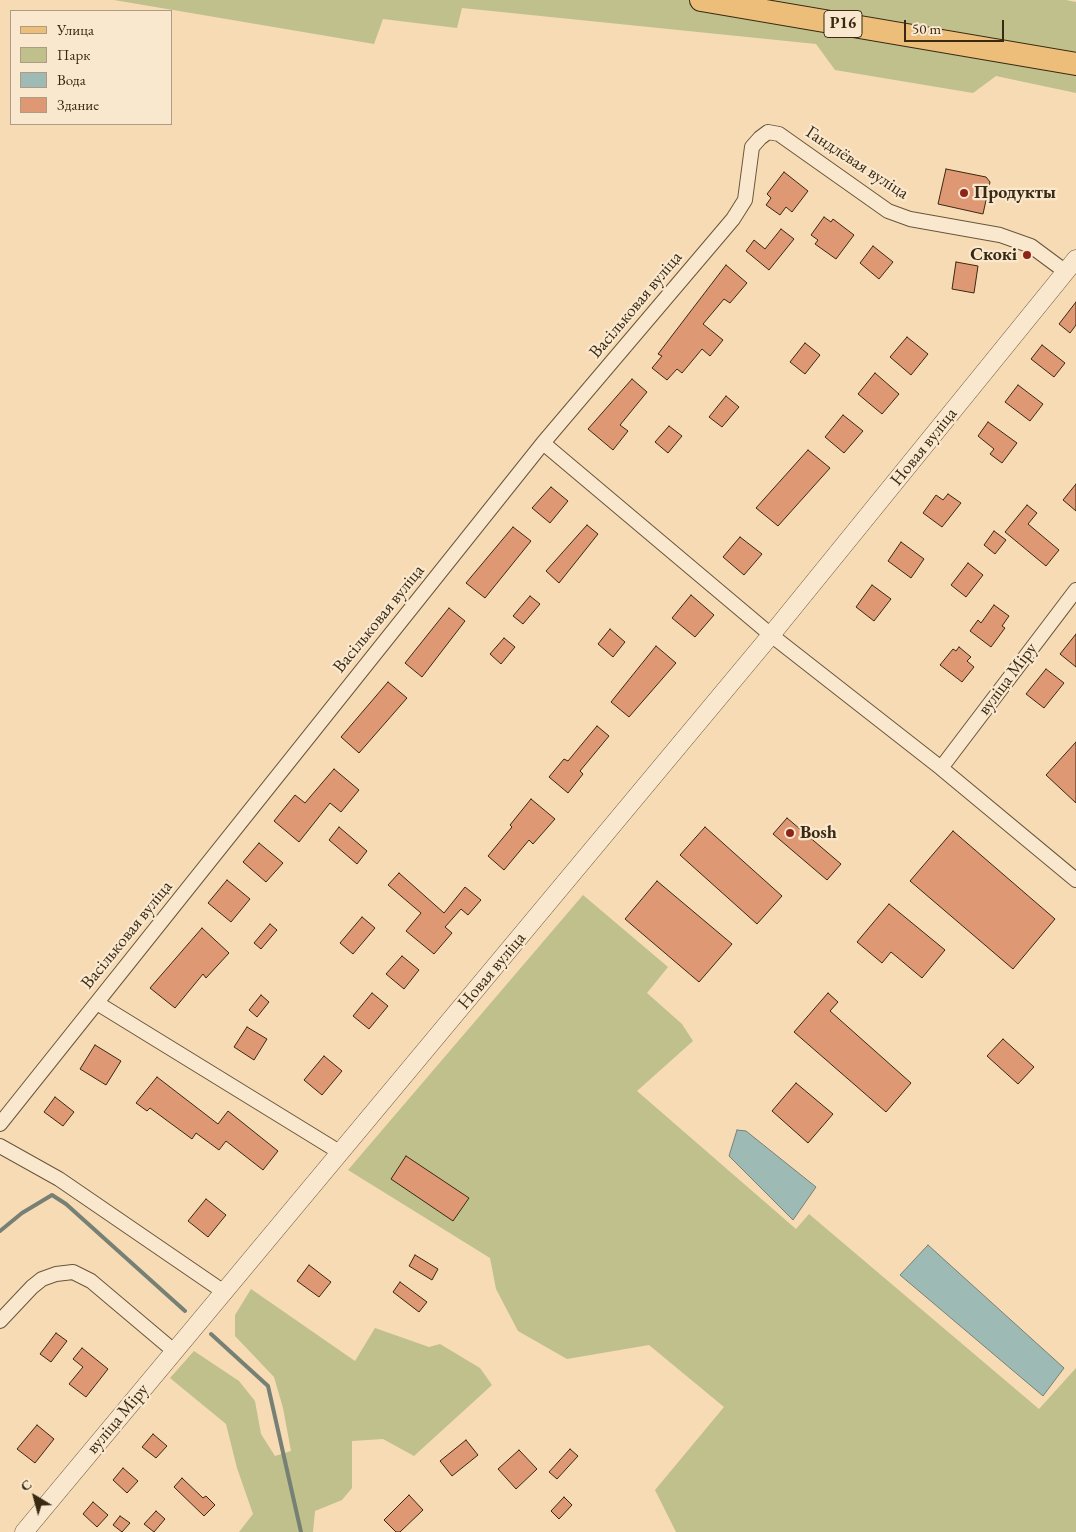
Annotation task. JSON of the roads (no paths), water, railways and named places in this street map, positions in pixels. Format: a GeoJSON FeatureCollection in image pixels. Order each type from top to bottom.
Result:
{"type":"FeatureCollection","features":[{"type":"Feature","properties":{"kind":"main road","name":"Р16"},"geometry":{"type":"LineString","coordinates":[[701,0],[1076,64]]}},
{"type":"Feature","properties":{"kind":"street","name":"Гандлёвая вуліца"},"geometry":{"type":"LineString","coordinates":[[768,132],[779,134],[888,210],[910,219],[1000,235],[1031,246],[1071,266]]}},
{"type":"Feature","properties":{"kind":"street","name":"Васільковая вуліца"},"geometry":{"type":"LineString","coordinates":[[0,1124],[543,443],[733,219],[745,200],[752,147],[768,132]]}},
{"type":"Feature","properties":{"kind":"street","name":"Новая вуліца"},"geometry":{"type":"LineString","coordinates":[[212,1307],[771,635],[1071,266]]}},
{"type":"Feature","properties":{"kind":"street"},"geometry":{"type":"LineString","coordinates":[[543,443],[771,635],[941,768],[1076,880]]}},
{"type":"Feature","properties":{"kind":"street","name":"вуліца Міру"},"geometry":{"type":"LineString","coordinates":[[941,768],[1076,590]]}},
{"type":"Feature","properties":{"kind":"street"},"geometry":{"type":"LineString","coordinates":[[98,1003],[341,1153]]}},
{"type":"Feature","properties":{"kind":"street"},"geometry":{"type":"LineString","coordinates":[[0,1146],[59,1179],[224,1292]]}},
{"type":"Feature","properties":{"kind":"street"},"geometry":{"type":"LineString","coordinates":[[0,1321],[42,1279],[56,1274],[73,1272],[91,1281],[174,1351]]}},
{"type":"Feature","properties":{"kind":"street","name":"вуліца Міру"},"geometry":{"type":"LineString","coordinates":[[24,1532],[212,1307]]}},
{"type":"Feature","properties":{"kind":"water"},"geometry":{"type":"Polygon","coordinates":[[[737,1130],[746,1131],[816,1187],[793,1220],[729,1156],[737,1130]]]}},
{"type":"Feature","properties":{"kind":"water"},"geometry":{"type":"Polygon","coordinates":[[[928,1245],[1064,1368],[1043,1396],[900,1275],[928,1245]]]}},
{"type":"Feature","properties":{"kind":"waterway"},"geometry":{"type":"LineString","coordinates":[[0,1231],[22,1213],[52,1195],[66,1204],[185,1311]]}},
{"type":"Feature","properties":{"kind":"waterway"},"geometry":{"type":"LineString","coordinates":[[211,1334],[268,1386],[301,1532]]}},
{"type":"Feature","properties":{"kind":"place","name":"Продукты"},"geometry":{"type":"Point","coordinates":[964,193]}},
{"type":"Feature","properties":{"kind":"place","name":"Скокі"},"geometry":{"type":"Point","coordinates":[1027,255]}},
{"type":"Feature","properties":{"kind":"place","name":"Bosh"},"geometry":{"type":"Point","coordinates":[790,833]}}]}
